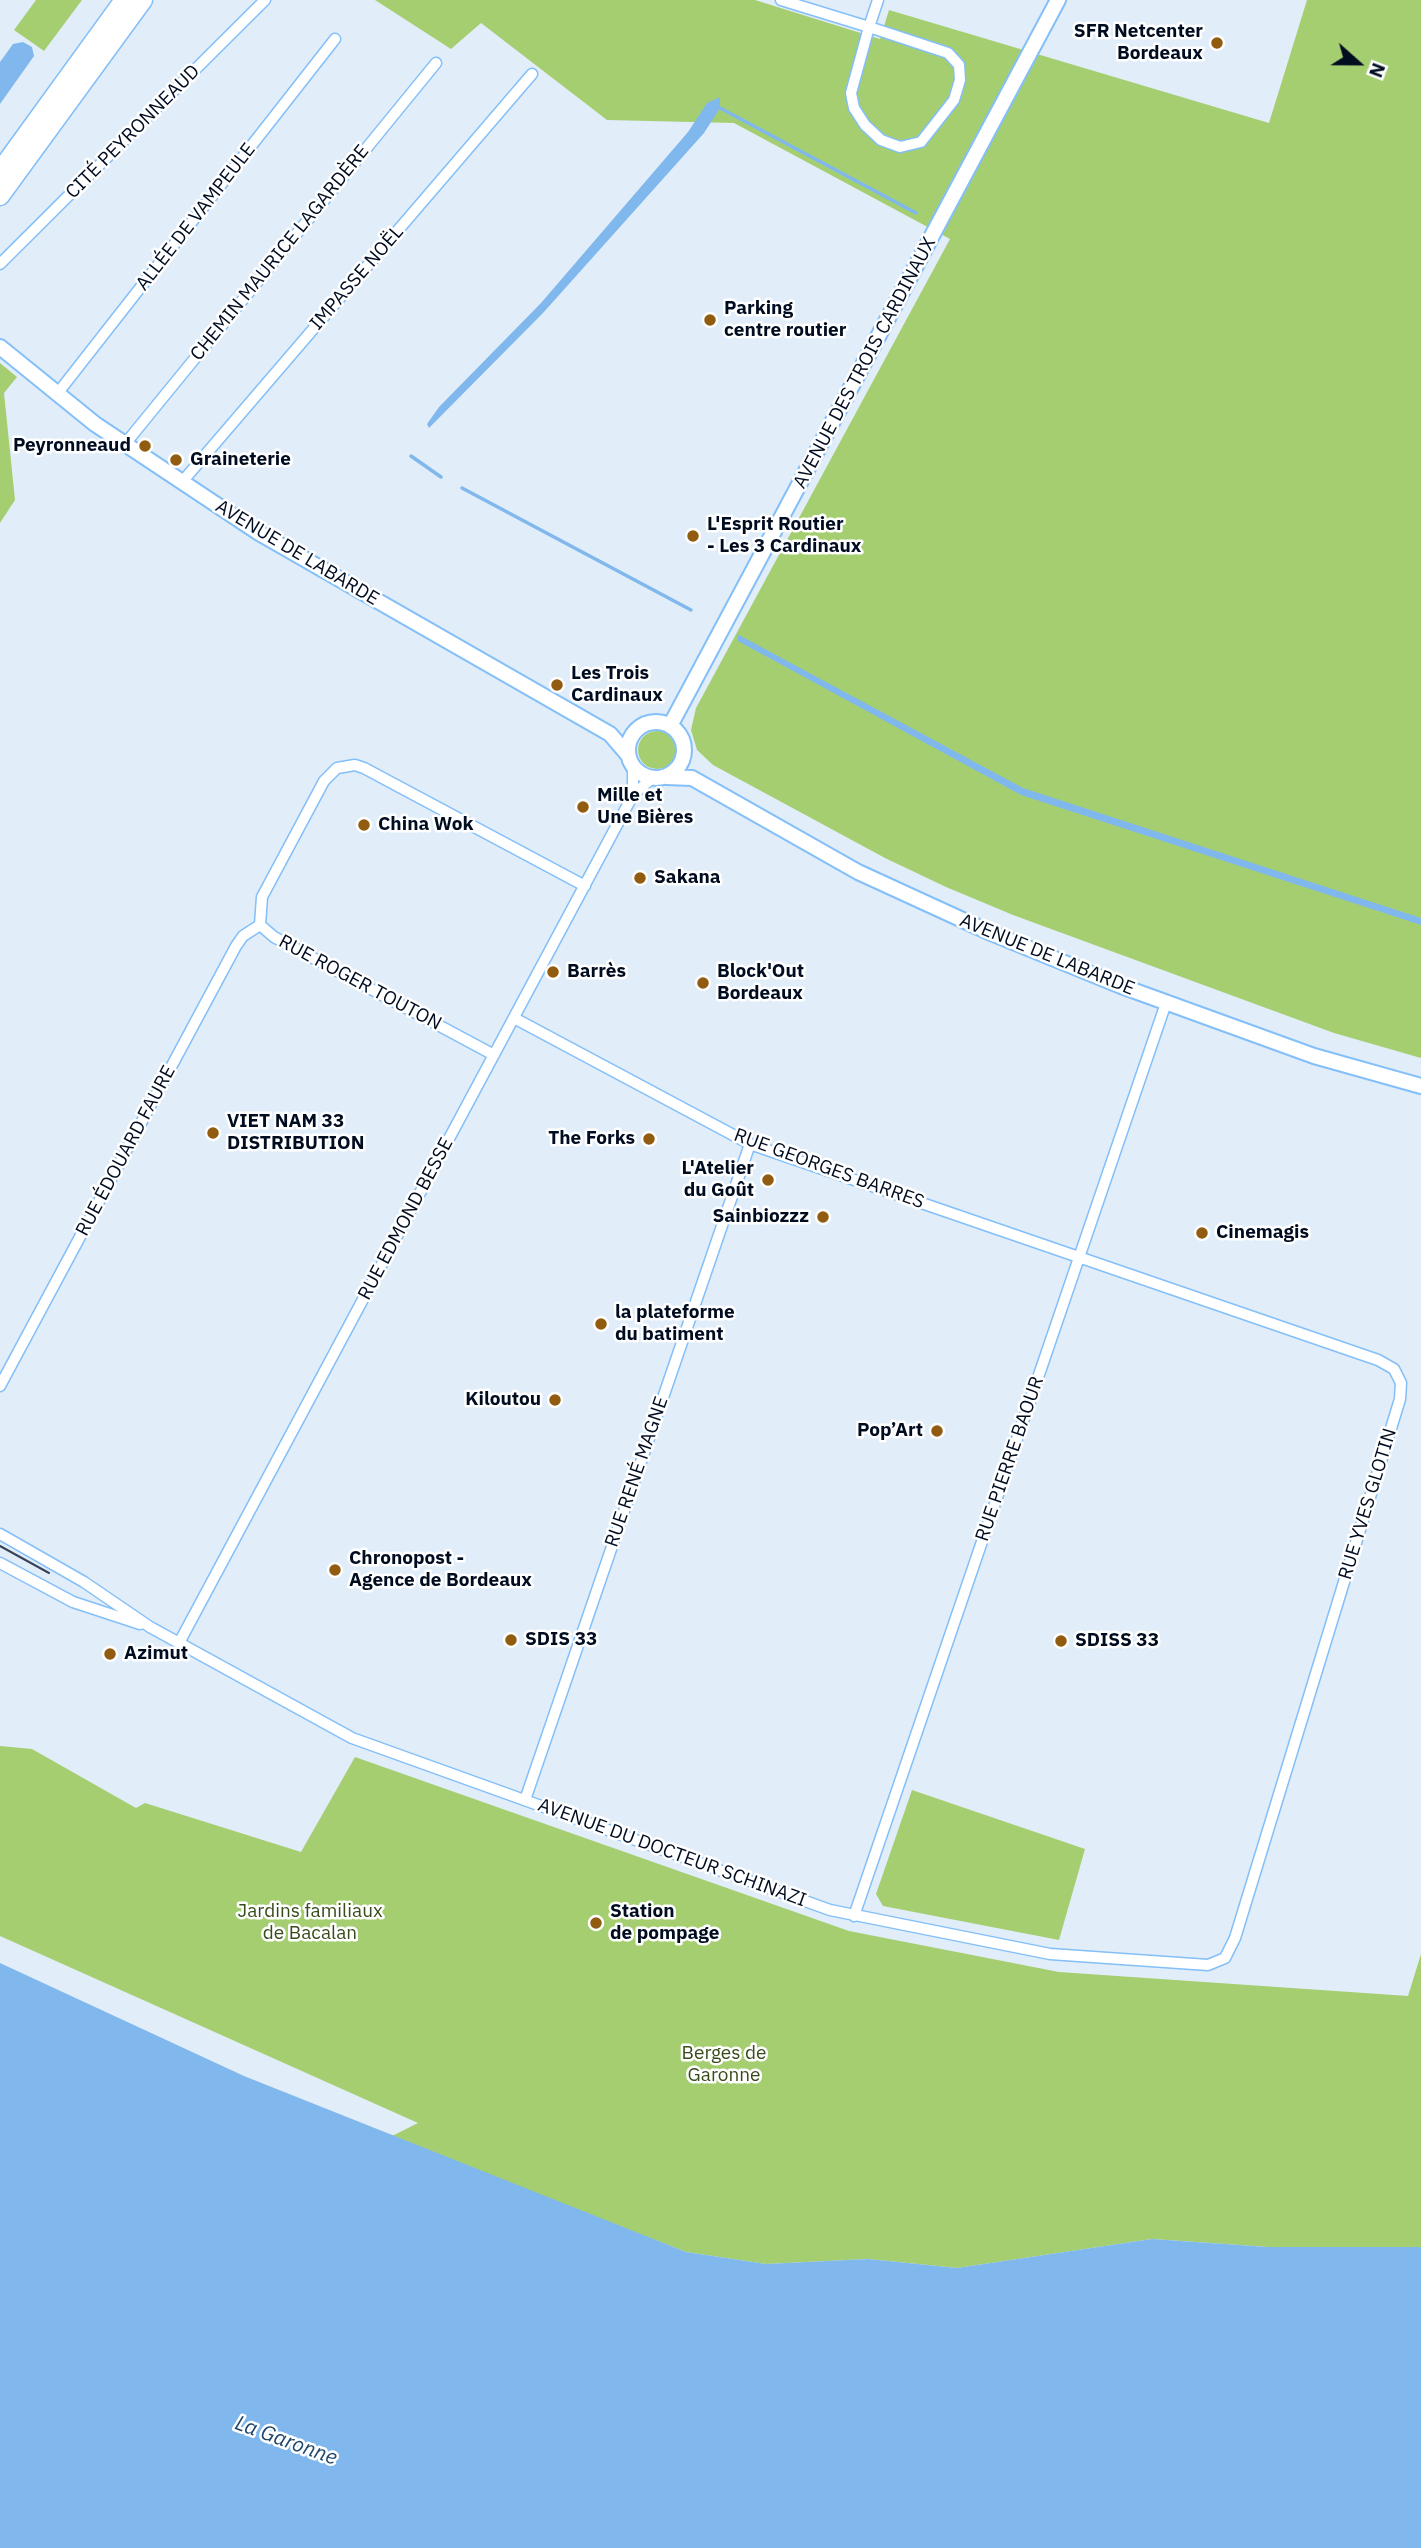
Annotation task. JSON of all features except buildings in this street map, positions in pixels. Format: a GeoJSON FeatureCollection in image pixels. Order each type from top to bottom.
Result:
{"type":"FeatureCollection","features":[{"type":"Feature","properties":{"kind":"highway"},"geometry":{"type":"LineString","coordinates":[[0,171],[124,0]]}},
{"type":"Feature","properties":{"kind":"highway"},"geometry":{"type":"LineString","coordinates":[[0,196],[143,0]]}},
{"type":"Feature","properties":{"kind":"main road","name":"AVENUE DES TROIS CARDINAUX"},"geometry":{"type":"LineString","coordinates":[[670,726],[1058,0]]}},
{"type":"Feature","properties":{"kind":"main road","name":"AVENUE DE LABARDE"},"geometry":{"type":"LineString","coordinates":[[0,347],[57,394],[125,444],[259,533],[610,734],[631,761]]}},
{"type":"Feature","properties":{"kind":"main road"},"geometry":{"type":"LineString","coordinates":[[610,734],[625,734],[650,723],[670,726],[682,739],[684,757],[692,778]]}},
{"type":"Feature","properties":{"kind":"main road"},"geometry":{"type":"LineString","coordinates":[[637,729],[629,741],[631,761],[658,778],[677,769],[684,757]]}},
{"type":"Feature","properties":{"kind":"main road","name":"AVENUE DE LABARDE"},"geometry":{"type":"LineString","coordinates":[[658,778],[692,778],[821,852],[920,903],[1166,1003],[1314,1056],[1421,1086]]}},
{"type":"Feature","properties":{"kind":"street","name":"CITÉ PEYRONNEAUD"},"geometry":{"type":"LineString","coordinates":[[0,264],[265,0]]}},
{"type":"Feature","properties":{"kind":"street"},"geometry":{"type":"LineString","coordinates":[[780,0],[869,27],[947,54],[959,65],[960,80],[954,100],[921,142],[900,147],[881,140],[864,125],[854,108],[851,93],[869,27],[878,0]]}},
{"type":"Feature","properties":{"kind":"street","name":"ALLÉE DE VAMPEULE"},"geometry":{"type":"LineString","coordinates":[[57,394],[335,39]]}},
{"type":"Feature","properties":{"kind":"street","name":"CHEMIN MAURICE LAGARDÈRE"},"geometry":{"type":"LineString","coordinates":[[125,444],[436,63]]}},
{"type":"Feature","properties":{"kind":"street","name":"IMPASSE NOËL"},"geometry":{"type":"LineString","coordinates":[[182,482],[532,74]]}},
{"type":"Feature","properties":{"kind":"street","name":"RUE EDMOND BESSE"},"geometry":{"type":"LineString","coordinates":[[631,761],[633,795]]}},
{"type":"Feature","properties":{"kind":"street","name":"RUE ROGER TOUTON"},"geometry":{"type":"LineString","coordinates":[[494,1055],[274,937],[260,925],[262,897],[330,773],[345,765],[364,768],[585,886]]}},
{"type":"Feature","properties":{"kind":"street","name":"RUE EDMOND BESSE"},"geometry":{"type":"LineString","coordinates":[[179,1643],[633,795],[658,778]]}},
{"type":"Feature","properties":{"kind":"street","name":"RUE ÉDOUARD FAURE"},"geometry":{"type":"LineString","coordinates":[[0,1386],[236,946],[243,936],[260,925]]}},
{"type":"Feature","properties":{"kind":"street","name":"RUE PIERRE BAOUR"},"geometry":{"type":"LineString","coordinates":[[854,1916],[1166,1003]]}},
{"type":"Feature","properties":{"kind":"street","name":"RUE GEORGES BARRES"},"geometry":{"type":"LineString","coordinates":[[514,1018],[750,1144],[1079,1257]]}},
{"type":"Feature","properties":{"kind":"street","name":"RUE RENÉ MAGNE"},"geometry":{"type":"LineString","coordinates":[[525,1800],[750,1144]]}},
{"type":"Feature","properties":{"kind":"street","name":"RUE YVES GLOTIN"},"geometry":{"type":"LineString","coordinates":[[1079,1257],[1378,1360],[1394,1369],[1401,1383],[1400,1399],[1236,1938],[1225,1958]]}},
{"type":"Feature","properties":{"kind":"street","name":"AVENUE DU DOCTEUR SCHINAZI"},"geometry":{"type":"LineString","coordinates":[[0,1534],[84,1582],[150,1627],[352,1738],[854,1916],[1051,1954],[1208,1965],[1225,1958]]}},
{"type":"Feature","properties":{"kind":"street","name":"AVENUE DU DOCTEUR SCHINAZI"},"geometry":{"type":"LineString","coordinates":[[0,1563],[73,1602],[150,1627]]}},
{"type":"Feature","properties":{"kind":"green space"},"geometry":{"type":"Polygon","coordinates":[[[36,0],[82,0],[44,51],[14,30],[36,0]]]}},
{"type":"Feature","properties":{"kind":"green space"},"geometry":{"type":"Polygon","coordinates":[[[375,0],[755,0],[880,39],[889,10],[1269,123],[1307,0],[1421,0],[1421,1058],[1334,1033],[1013,915],[946,887],[885,858],[713,765],[697,750],[691,730],[696,708],[950,239],[734,123],[607,120],[481,23],[451,49],[375,0]]]}},
{"type":"Feature","properties":{"kind":"green space"},"geometry":{"type":"Polygon","coordinates":[[[0,363],[17,377],[4,393],[15,500],[0,523],[0,363]]]}},
{"type":"Feature","properties":{"kind":"green space"},"geometry":{"type":"Polygon","coordinates":[[[657,731],[670,737],[676,750],[670,763],[657,769],[644,763],[638,750],[644,737],[657,731]]]}},
{"type":"Feature","properties":{"kind":"green space","name":"Berges de Garonne"},"geometry":{"type":"Polygon","coordinates":[[[0,1746],[32,1749],[136,1808],[145,1803],[301,1852],[355,1757],[849,1931],[1059,1972],[1408,1996],[1421,1954],[1421,2247],[1268,2247],[1152,2239],[957,2268],[868,2259],[766,2264],[686,2252],[390,2137],[418,2123],[0,1936],[0,1746]]]}},
{"type":"Feature","properties":{"kind":"green space"},"geometry":{"type":"Polygon","coordinates":[[[912,1790],[1085,1849],[1059,1940],[883,1906],[876,1894],[912,1790]]]}},
{"type":"Feature","properties":{"kind":"water"},"geometry":{"type":"Polygon","coordinates":[[[23,42],[32,47],[34,56],[0,104],[0,62],[13,44],[23,42]]]}},
{"type":"Feature","properties":{"kind":"water"},"geometry":{"type":"Polygon","coordinates":[[[720,97],[720,108],[704,133],[543,313],[429,428],[427,424],[439,407],[541,303],[688,132],[707,103],[720,97]]]}},
{"type":"Feature","properties":{"kind":"water"},"geometry":{"type":"Polygon","coordinates":[[[737,634],[1023,788],[1421,918],[1421,925],[1021,795],[738,641],[737,634]]]}},
{"type":"Feature","properties":{"kind":"water","name":"La Garonne"},"geometry":{"type":"Polygon","coordinates":[[[0,1963],[244,2076],[686,2252],[766,2264],[868,2259],[957,2268],[1152,2239],[1268,2247],[1421,2247],[1421,2548],[0,2548],[0,1963]]]}},
{"type":"Feature","properties":{"kind":"waterway"},"geometry":{"type":"LineString","coordinates":[[720,108],[916,213]]}},
{"type":"Feature","properties":{"kind":"waterway"},"geometry":{"type":"LineString","coordinates":[[411,456],[441,477]]}},
{"type":"Feature","properties":{"kind":"waterway"},"geometry":{"type":"LineString","coordinates":[[462,488],[691,610]]}},
{"type":"Feature","properties":{"kind":"tram line"},"geometry":{"type":"LineString","coordinates":[[0,1546],[49,1573]]}},
{"type":"Feature","properties":{"kind":"place","name":"SFR Netcenter Bordeaux"},"geometry":{"type":"Point","coordinates":[1217,43]}},
{"type":"Feature","properties":{"kind":"place","name":"Parking centre routier"},"geometry":{"type":"Point","coordinates":[710,320]}},
{"type":"Feature","properties":{"kind":"place","name":"Peyronneaud"},"geometry":{"type":"Point","coordinates":[145,446]}},
{"type":"Feature","properties":{"kind":"place","name":"Graineterie"},"geometry":{"type":"Point","coordinates":[176,460]}},
{"type":"Feature","properties":{"kind":"place","name":"L'Esprit Routier - Les 3 Cardinaux"},"geometry":{"type":"Point","coordinates":[693,536]}},
{"type":"Feature","properties":{"kind":"place","name":"Les Trois Cardinaux"},"geometry":{"type":"Point","coordinates":[557,685]}},
{"type":"Feature","properties":{"kind":"place","name":"Mille et Une Bières"},"geometry":{"type":"Point","coordinates":[583,807]}},
{"type":"Feature","properties":{"kind":"place","name":"China Wok"},"geometry":{"type":"Point","coordinates":[364,825]}},
{"type":"Feature","properties":{"kind":"place","name":"Sakana"},"geometry":{"type":"Point","coordinates":[640,878]}},
{"type":"Feature","properties":{"kind":"place","name":"Barrès"},"geometry":{"type":"Point","coordinates":[553,972]}},
{"type":"Feature","properties":{"kind":"place","name":"Block'Out Bordeaux"},"geometry":{"type":"Point","coordinates":[703,983]}},
{"type":"Feature","properties":{"kind":"place","name":"VIET NAM 33 DISTRIBUTION"},"geometry":{"type":"Point","coordinates":[213,1133]}},
{"type":"Feature","properties":{"kind":"place","name":"The Forks"},"geometry":{"type":"Point","coordinates":[649,1139]}},
{"type":"Feature","properties":{"kind":"place","name":"L'Atelier du Goût"},"geometry":{"type":"Point","coordinates":[768,1180]}},
{"type":"Feature","properties":{"kind":"place","name":"Sainbiozzz"},"geometry":{"type":"Point","coordinates":[823,1217]}},
{"type":"Feature","properties":{"kind":"place","name":"Cinemagis"},"geometry":{"type":"Point","coordinates":[1202,1233]}},
{"type":"Feature","properties":{"kind":"place","name":"la plateforme du batiment"},"geometry":{"type":"Point","coordinates":[601,1324]}},
{"type":"Feature","properties":{"kind":"place","name":"Kiloutou"},"geometry":{"type":"Point","coordinates":[555,1400]}},
{"type":"Feature","properties":{"kind":"place","name":"Pop’Art"},"geometry":{"type":"Point","coordinates":[937,1431]}},
{"type":"Feature","properties":{"kind":"place","name":"Chronopost - Agence de Bordeaux"},"geometry":{"type":"Point","coordinates":[335,1570]}},
{"type":"Feature","properties":{"kind":"place","name":"SDIS 33"},"geometry":{"type":"Point","coordinates":[511,1640]}},
{"type":"Feature","properties":{"kind":"place","name":"SDISS 33"},"geometry":{"type":"Point","coordinates":[1061,1641]}},
{"type":"Feature","properties":{"kind":"place","name":"Azimut"},"geometry":{"type":"Point","coordinates":[110,1654]}},
{"type":"Feature","properties":{"kind":"place","name":"Station de pompage"},"geometry":{"type":"Point","coordinates":[596,1923]}},
{"type":"Feature","properties":{"kind":"park label","name":"Jardins familiaux de Bacalan"},"geometry":{"type":"Point","coordinates":[310,1923]}}]}
